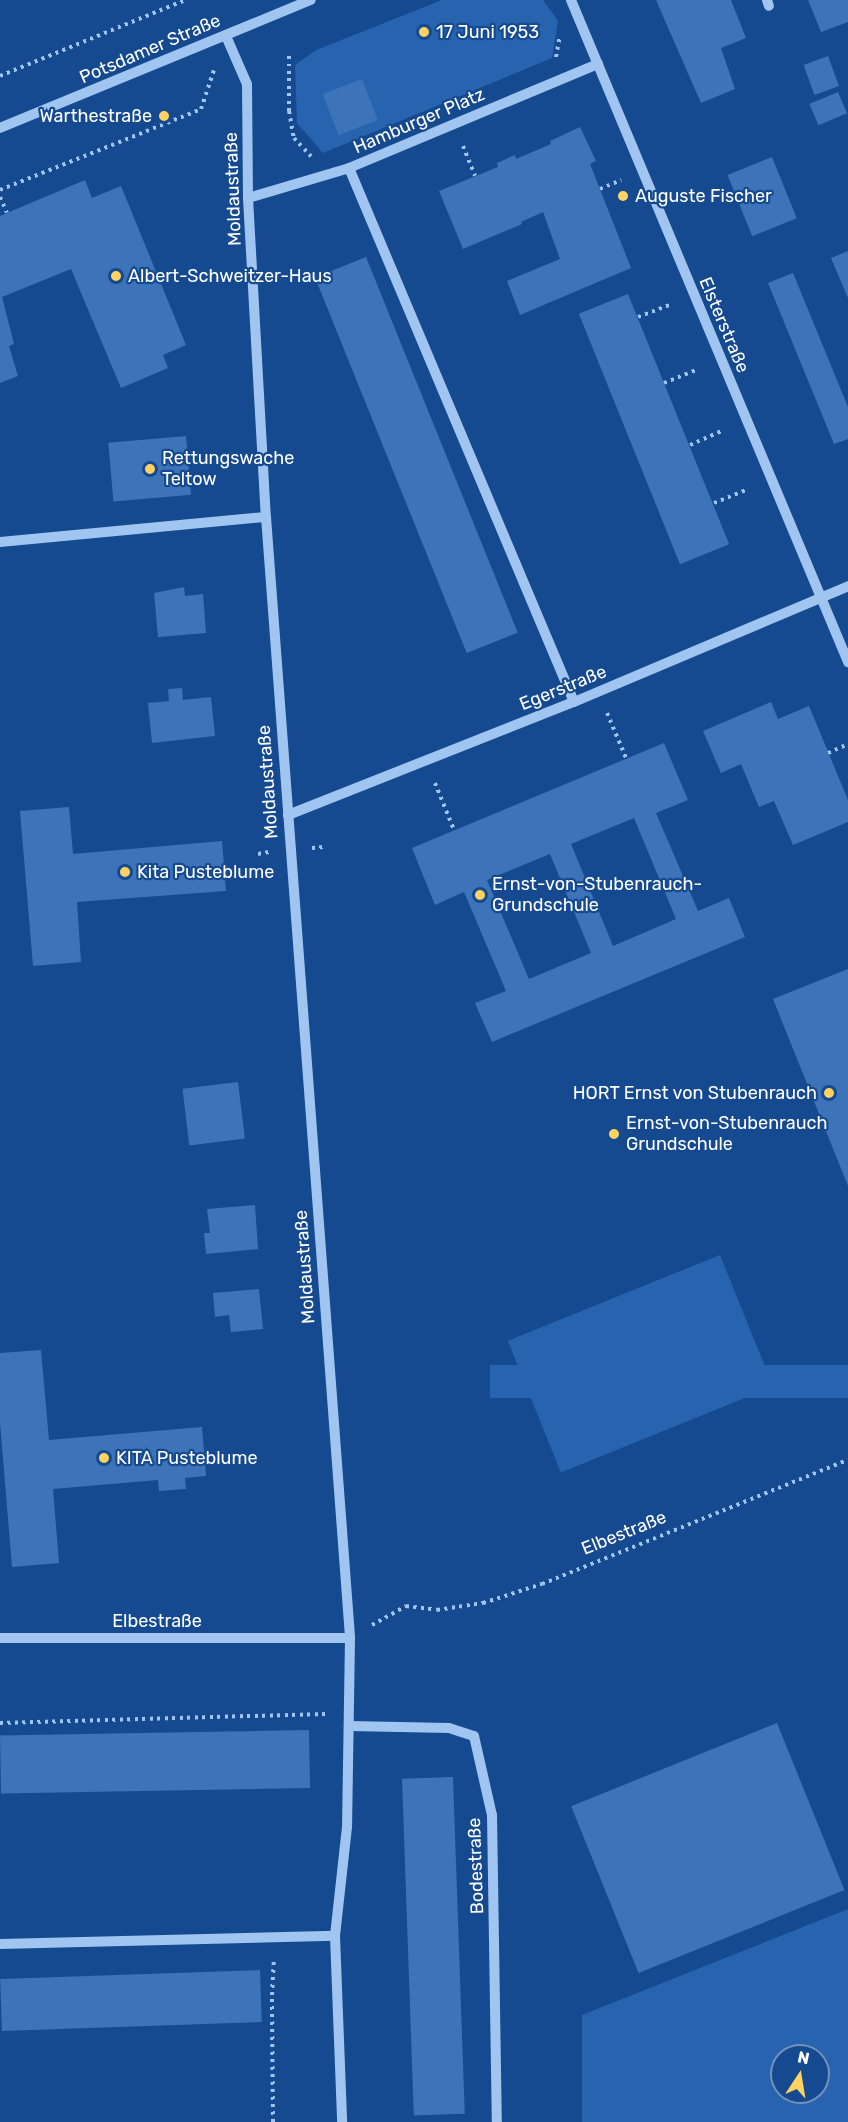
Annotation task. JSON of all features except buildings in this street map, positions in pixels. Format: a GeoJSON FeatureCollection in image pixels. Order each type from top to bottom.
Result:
{"type":"FeatureCollection","features":[{"type":"Feature","properties":{"kind":"street","name":"Potsdamer Straße"},"geometry":{"type":"LineString","coordinates":[[0,128],[311,0]]}},
{"type":"Feature","properties":{"kind":"street","name":"Elsterstraße"},"geometry":{"type":"LineString","coordinates":[[571,0],[848,662]]}},
{"type":"Feature","properties":{"kind":"street","name":"Moldaustraße"},"geometry":{"type":"LineString","coordinates":[[226,36],[246,84],[248,198],[266,517],[350,1638]]}},
{"type":"Feature","properties":{"kind":"street","name":"Hamburger Platz"},"geometry":{"type":"LineString","coordinates":[[248,198],[349,168],[598,64]]}},
{"type":"Feature","properties":{"kind":"street"},"geometry":{"type":"LineString","coordinates":[[349,168],[574,702]]}},
{"type":"Feature","properties":{"kind":"street"},"geometry":{"type":"LineString","coordinates":[[0,542],[266,517]]}},
{"type":"Feature","properties":{"kind":"street","name":"Egerstraße"},"geometry":{"type":"LineString","coordinates":[[288,815],[574,702],[848,586]]}},
{"type":"Feature","properties":{"kind":"street","name":"Elbestraße"},"geometry":{"type":"LineString","coordinates":[[0,1638],[350,1638]]}},
{"type":"Feature","properties":{"kind":"street"},"geometry":{"type":"LineString","coordinates":[[342,2122],[335,1936],[347,1827],[350,1638]]}},
{"type":"Feature","properties":{"kind":"street","name":"Bodestraße"},"geometry":{"type":"LineString","coordinates":[[350,1726],[449,1728],[474,1736],[492,1815],[497,2122]]}},
{"type":"Feature","properties":{"kind":"street"},"geometry":{"type":"LineString","coordinates":[[0,1944],[335,1936]]}},
{"type":"Feature","properties":{"kind":"path"},"geometry":{"type":"LineString","coordinates":[[0,76],[185,0]]}},
{"type":"Feature","properties":{"kind":"path"},"geometry":{"type":"LineString","coordinates":[[555,62],[559,49],[560,30]]}},
{"type":"Feature","properties":{"kind":"path"},"geometry":{"type":"LineString","coordinates":[[0,190],[201,109],[226,36]]}},
{"type":"Feature","properties":{"kind":"path"},"geometry":{"type":"LineString","coordinates":[[290,56],[289,111],[294,138],[308,154],[319,159]]}},
{"type":"Feature","properties":{"kind":"path"},"geometry":{"type":"LineString","coordinates":[[463,146],[476,176]]}},
{"type":"Feature","properties":{"kind":"path"},"geometry":{"type":"LineString","coordinates":[[600,189],[621,180]]}},
{"type":"Feature","properties":{"kind":"path"},"geometry":{"type":"LineString","coordinates":[[0,197],[7,213]]}},
{"type":"Feature","properties":{"kind":"path"},"geometry":{"type":"LineString","coordinates":[[638,317],[672,303]]}},
{"type":"Feature","properties":{"kind":"path"},"geometry":{"type":"LineString","coordinates":[[664,383],[698,369]]}},
{"type":"Feature","properties":{"kind":"path"},"geometry":{"type":"LineString","coordinates":[[690,445],[723,430]]}},
{"type":"Feature","properties":{"kind":"path"},"geometry":{"type":"LineString","coordinates":[[714,503],[748,489]]}},
{"type":"Feature","properties":{"kind":"path"},"geometry":{"type":"LineString","coordinates":[[607,713],[626,758]]}},
{"type":"Feature","properties":{"kind":"path"},"geometry":{"type":"LineString","coordinates":[[828,753],[848,744]]}},
{"type":"Feature","properties":{"kind":"path"},"geometry":{"type":"LineString","coordinates":[[435,783],[454,830]]}},
{"type":"Feature","properties":{"kind":"path","name":"Elbestraße"},"geometry":{"type":"LineString","coordinates":[[350,1638],[406,1606],[437,1610],[483,1603],[532,1587],[848,1460]]}},
{"type":"Feature","properties":{"kind":"path"},"geometry":{"type":"LineString","coordinates":[[0,1723],[350,1714]]}},
{"type":"Feature","properties":{"kind":"path"},"geometry":{"type":"LineString","coordinates":[[273,2122],[272,1995],[276,1938]]}},
{"type":"Feature","properties":{"kind":"shaded area"},"geometry":{"type":"Polygon","coordinates":[[[442,0],[543,0],[558,21],[552,58],[323,153],[297,123],[295,65],[316,50],[442,0]]]}},
{"type":"Feature","properties":{"kind":"shaded area"},"geometry":{"type":"Polygon","coordinates":[[[720,1255],[773,1387],[561,1472],[508,1341],[720,1255]]]}},
{"type":"Feature","properties":{"kind":"shaded area"},"geometry":{"type":"Polygon","coordinates":[[[490,1365],[848,1365],[848,1398],[490,1398],[490,1365]]]}},
{"type":"Feature","properties":{"kind":"shaded area"},"geometry":{"type":"Polygon","coordinates":[[[848,1909],[848,2122],[582,2122],[582,2015],[848,1909]]]}},
{"type":"Feature","properties":{"kind":"place","name":"17 Juni 1953"},"geometry":{"type":"Point","coordinates":[424,32]}},
{"type":"Feature","properties":{"kind":"place","name":"Warthestraße"},"geometry":{"type":"Point","coordinates":[164,116]}},
{"type":"Feature","properties":{"kind":"place","name":"Auguste Fischer"},"geometry":{"type":"Point","coordinates":[623,196]}},
{"type":"Feature","properties":{"kind":"place","name":"Albert-Schweitzer-Haus"},"geometry":{"type":"Point","coordinates":[116,276]}},
{"type":"Feature","properties":{"kind":"place","name":"Rettungswache Teltow"},"geometry":{"type":"Point","coordinates":[150,469]}},
{"type":"Feature","properties":{"kind":"place","name":"Kita Pusteblume"},"geometry":{"type":"Point","coordinates":[125,872]}},
{"type":"Feature","properties":{"kind":"place","name":"Ernst-von-Stubenrauch- Grundschule"},"geometry":{"type":"Point","coordinates":[480,895]}},
{"type":"Feature","properties":{"kind":"place","name":"HORT Ernst von Stubenrauch"},"geometry":{"type":"Point","coordinates":[829,1093]}},
{"type":"Feature","properties":{"kind":"place","name":"Ernst-von-Stubenrauch Grundschule"},"geometry":{"type":"Point","coordinates":[614,1134]}},
{"type":"Feature","properties":{"kind":"place","name":"KITA Pusteblume"},"geometry":{"type":"Point","coordinates":[104,1458]}}]}
